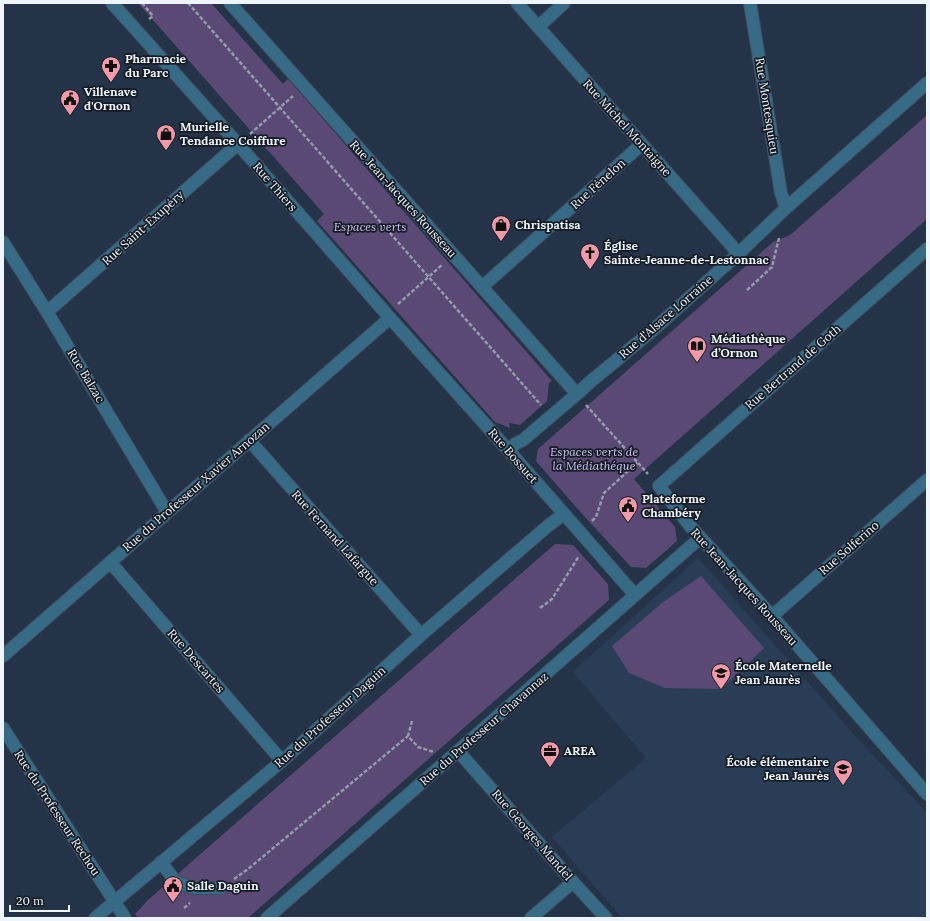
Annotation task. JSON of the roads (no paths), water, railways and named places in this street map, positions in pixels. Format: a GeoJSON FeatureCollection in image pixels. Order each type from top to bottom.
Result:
{"type":"FeatureCollection","features":[{"type":"Feature","properties":{"kind":"street","name":"Rue Thiers"},"geometry":{"type":"LineString","coordinates":[[112,3],[390,318]]}},
{"type":"Feature","properties":{"kind":"street","name":"Rue Jean-Jacques Rousseau"},"geometry":{"type":"LineString","coordinates":[[230,3],[577,394]]}},
{"type":"Feature","properties":{"kind":"street","name":"Rue Michel Montaigne"},"geometry":{"type":"LineString","coordinates":[[516,3],[738,254]]}},
{"type":"Feature","properties":{"kind":"street"},"geometry":{"type":"LineString","coordinates":[[538,27],[564,3]]}},
{"type":"Feature","properties":{"kind":"street","name":"Rue Montesquieu"},"geometry":{"type":"LineString","coordinates":[[750,3],[781,193],[786,208]]}},
{"type":"Feature","properties":{"kind":"street","name":"Rue d'Alsace Lorraine"},"geometry":{"type":"LineString","coordinates":[[509,451],[515,444],[523,440],[653,330],[738,254],[786,208],[927,83]]}},
{"type":"Feature","properties":{"kind":"street","name":"Rue Saint-Exupéry"},"geometry":{"type":"LineString","coordinates":[[47,312],[238,144]]}},
{"type":"Feature","properties":{"kind":"street","name":"Rue Fénelon"},"geometry":{"type":"LineString","coordinates":[[482,287],[642,144]]}},
{"type":"Feature","properties":{"kind":"street","name":"Rue Balzac"},"geometry":{"type":"LineString","coordinates":[[3,242],[47,312],[167,512]]}},
{"type":"Feature","properties":{"kind":"street","name":"Rue Bertrand de Goth"},"geometry":{"type":"LineString","coordinates":[[659,486],[927,249]]}},
{"type":"Feature","properties":{"kind":"street","name":"Rue du Professeur Xavier Arnozan"},"geometry":{"type":"LineString","coordinates":[[3,656],[390,318]]}},
{"type":"Feature","properties":{"kind":"street","name":"Rue Bossuet"},"geometry":{"type":"LineString","coordinates":[[390,318],[635,595]]}},
{"type":"Feature","properties":{"kind":"street","name":"Rue Fernand Lafargue"},"geometry":{"type":"LineString","coordinates":[[249,440],[421,635]]}},
{"type":"Feature","properties":{"kind":"street","name":"Rue Solferino"},"geometry":{"type":"LineString","coordinates":[[772,616],[927,480]]}},
{"type":"Feature","properties":{"kind":"street","name":"Rue Jean-Jacques Rousseau"},"geometry":{"type":"LineString","coordinates":[[659,486],[700,538],[772,616],[927,794]]}},
{"type":"Feature","properties":{"kind":"street","name":"Rue du Professeur Daguin"},"geometry":{"type":"LineString","coordinates":[[95,918],[282,761],[421,635],[564,514]]}},
{"type":"Feature","properties":{"kind":"street","name":"Rue du Professeur Chavannaz"},"geometry":{"type":"LineString","coordinates":[[267,918],[700,538]]}},
{"type":"Feature","properties":{"kind":"street","name":"Rue Descartes"},"geometry":{"type":"LineString","coordinates":[[110,562],[282,761]]}},
{"type":"Feature","properties":{"kind":"street","name":"Rue du Professeur Rechou"},"geometry":{"type":"LineString","coordinates":[[3,728],[125,918]]}},
{"type":"Feature","properties":{"kind":"street","name":"Rue Georges Mandel"},"geometry":{"type":"LineString","coordinates":[[458,751],[606,918]]}},
{"type":"Feature","properties":{"kind":"street"},"geometry":{"type":"LineString","coordinates":[[162,862],[176,882],[194,888],[221,888]]}},
{"type":"Feature","properties":{"kind":"street"},"geometry":{"type":"LineString","coordinates":[[531,918],[573,882]]}},
{"type":"Feature","properties":{"kind":"place","name":"Pharmacie du Parc"},"geometry":{"type":"Point","coordinates":[111,83]}},
{"type":"Feature","properties":{"kind":"place","name":"Villenave d'Ornon"},"geometry":{"type":"Point","coordinates":[70,116]}},
{"type":"Feature","properties":{"kind":"place","name":"Murielle Tendance Coiffure"},"geometry":{"type":"Point","coordinates":[166,151]}},
{"type":"Feature","properties":{"kind":"place","name":"Chrispatisa"},"geometry":{"type":"Point","coordinates":[501,242]}},
{"type":"Feature","properties":{"kind":"place","name":"Église Sainte-Jeanne-de-Lestonnac"},"geometry":{"type":"Point","coordinates":[590,270]}},
{"type":"Feature","properties":{"kind":"place","name":"Médiathèque d’Ornon"},"geometry":{"type":"Point","coordinates":[697,363]}},
{"type":"Feature","properties":{"kind":"place","name":"Plateforme Chambéry"},"geometry":{"type":"Point","coordinates":[628,523]}},
{"type":"Feature","properties":{"kind":"place","name":"École Maternelle Jean Jaurès"},"geometry":{"type":"Point","coordinates":[721,690]}},
{"type":"Feature","properties":{"kind":"place","name":"AREA"},"geometry":{"type":"Point","coordinates":[550,768]}},
{"type":"Feature","properties":{"kind":"place","name":"École élémentaire Jean Jaurès"},"geometry":{"type":"Point","coordinates":[843,786]}},
{"type":"Feature","properties":{"kind":"place","name":"Salle Daguin"},"geometry":{"type":"Point","coordinates":[173,903]}},
{"type":"Feature","properties":{"kind":"park label","name":"Espaces verts"},"geometry":{"type":"Point","coordinates":[370,227]}},
{"type":"Feature","properties":{"kind":"park label","name":"Espaces verts de la Médiathéque"},"geometry":{"type":"Point","coordinates":[594,459]}}]}
